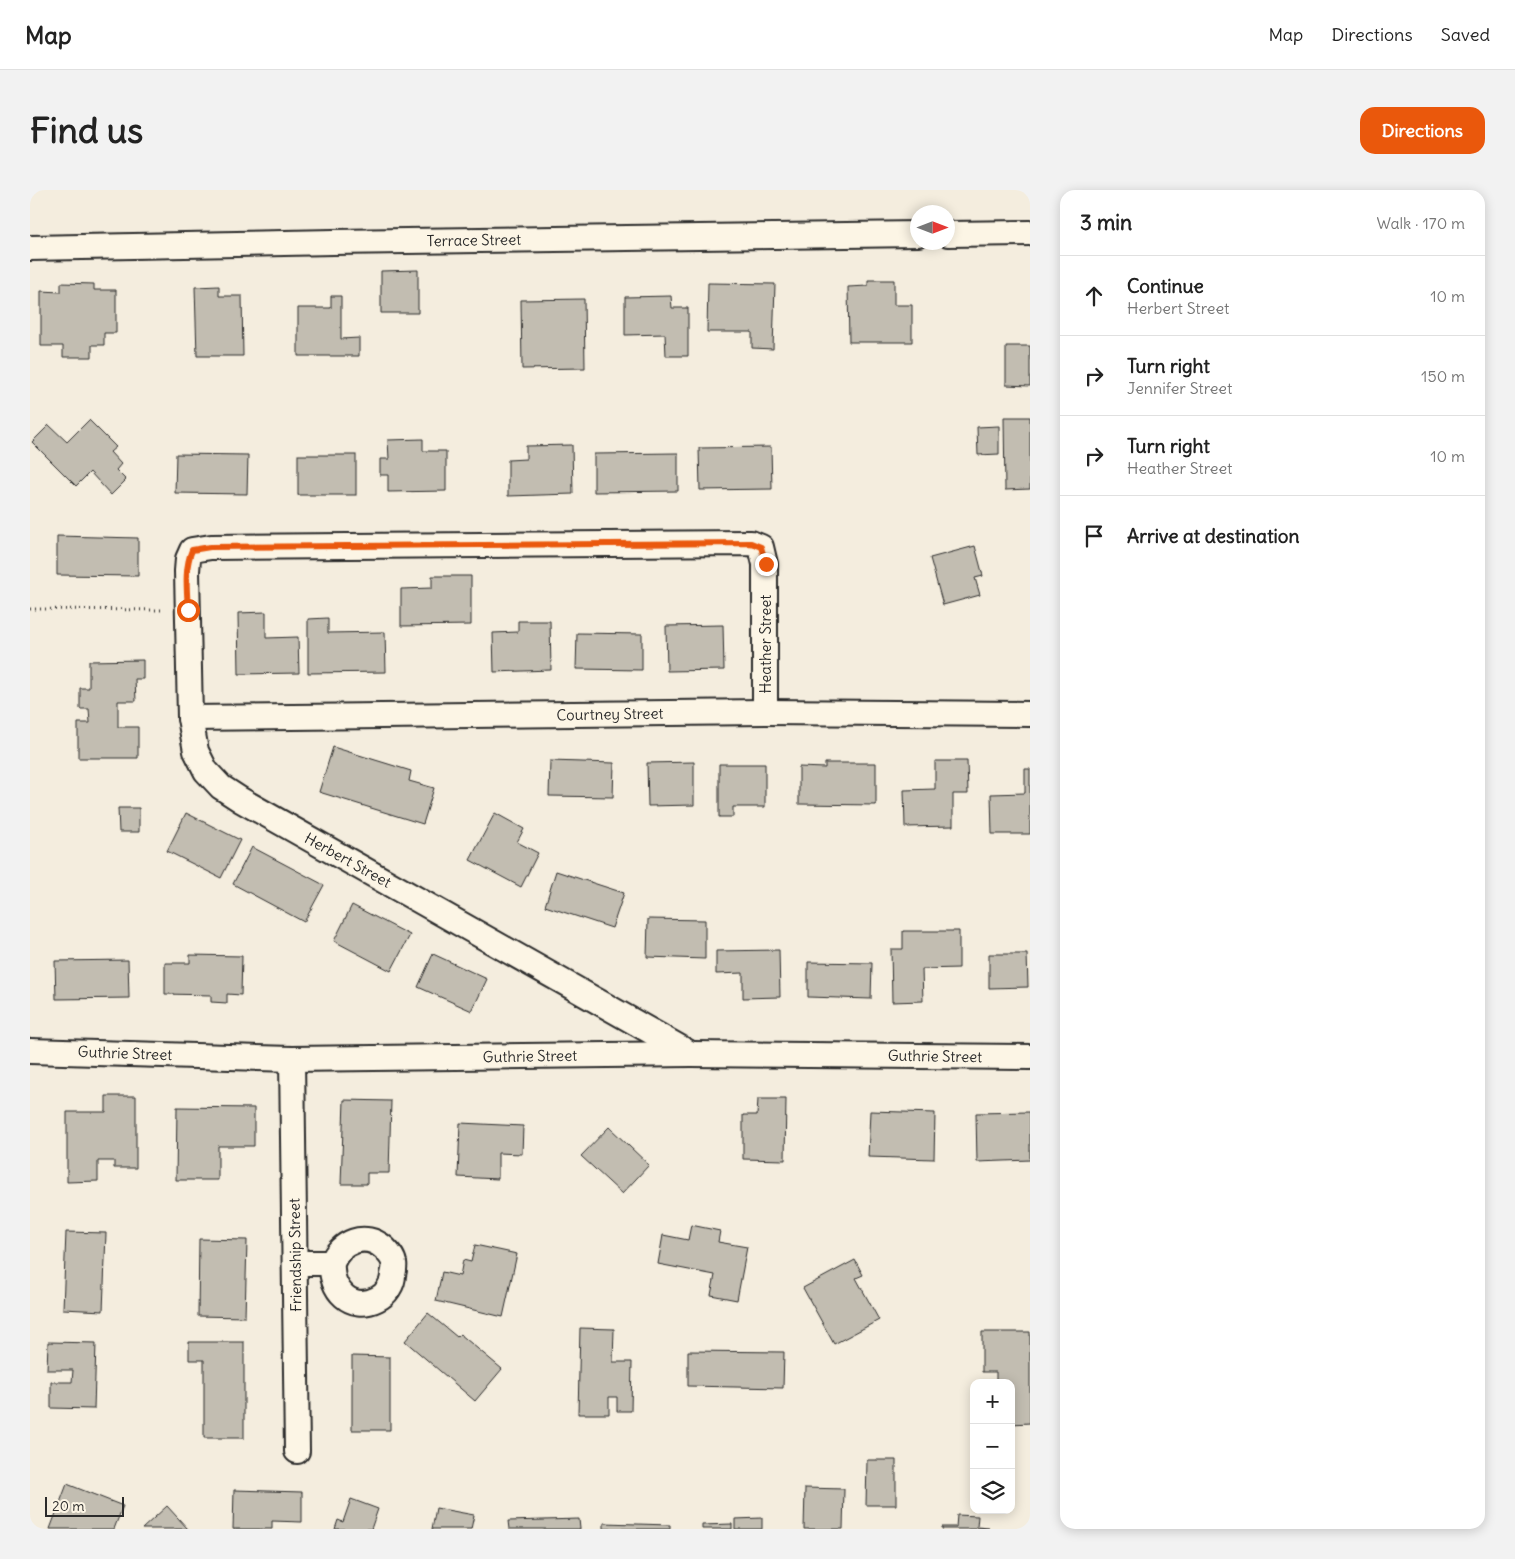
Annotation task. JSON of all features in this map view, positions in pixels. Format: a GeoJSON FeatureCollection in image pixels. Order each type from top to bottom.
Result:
{"type":"FeatureCollection","features":[{"type":"Feature","properties":{"kind":"street"},"geometry":{"type":"LineString","coordinates":[[955,234],[1030,233]]}},
{"type":"Feature","properties":{"kind":"street","name":"Terrace Street"},"geometry":{"type":"LineString","coordinates":[[30,248],[910,234]]}},
{"type":"Feature","properties":{"kind":"street","name":"Herbert Street"},"geometry":{"type":"LineString","coordinates":[[691,1054],[240,800],[221,787],[206,771],[196,751],[190,718],[188,559],[192,550],[210,547],[751,543],[761,547]]}},
{"type":"Feature","properties":{"kind":"street","name":"Heather Street"},"geometry":{"type":"LineString","coordinates":[[761,547],[766,564],[765,712]]}},
{"type":"Feature","properties":{"kind":"street","name":"Courtney Street"},"geometry":{"type":"LineString","coordinates":[[190,718],[765,712],[1030,714]]}},
{"type":"Feature","properties":{"kind":"street","name":"Guthrie Street"},"geometry":{"type":"LineString","coordinates":[[30,1051],[292,1059],[691,1054],[1030,1057]]}},
{"type":"Feature","properties":{"kind":"street","name":"Friendship Street"},"geometry":{"type":"LineString","coordinates":[[292,1059],[297,1451]]}},
{"type":"Feature","properties":{"kind":"street"},"geometry":{"type":"LineString","coordinates":[[295,1263],[332,1263]]}},
{"type":"Feature","properties":{"kind":"path"},"geometry":{"type":"LineString","coordinates":[[30,608],[188,610]]}},
{"type":"Feature","properties":{"kind":"building"},"geometry":{"type":"Polygon","coordinates":[[[418,270],[418,313],[381,313],[381,271],[418,270]]]}},
{"type":"Feature","properties":{"kind":"building"},"geometry":{"type":"Polygon","coordinates":[[[868,280],[894,280],[894,305],[912,305],[912,342],[849,342],[848,287],[868,286],[868,280]]]}},
{"type":"Feature","properties":{"kind":"building"},"geometry":{"type":"Polygon","coordinates":[[[61,283],[94,284],[94,290],[116,290],[116,333],[104,333],[104,345],[92,345],[92,357],[63,357],[63,346],[41,346],[41,291],[61,292],[61,283]]]}},
{"type":"Feature","properties":{"kind":"building"},"geometry":{"type":"Polygon","coordinates":[[[708,283],[775,284],[773,349],[752,348],[752,332],[707,332],[708,283]]]}},
{"type":"Feature","properties":{"kind":"building"},"geometry":{"type":"Polygon","coordinates":[[[219,286],[219,296],[242,296],[243,356],[197,356],[195,287],[219,286]]]}},
{"type":"Feature","properties":{"kind":"building"},"geometry":{"type":"Polygon","coordinates":[[[331,296],[341,296],[341,339],[359,338],[359,356],[298,356],[298,308],[331,308],[331,296]]]}},
{"type":"Feature","properties":{"kind":"building"},"geometry":{"type":"Polygon","coordinates":[[[671,296],[672,308],[688,308],[688,356],[666,356],[665,334],[625,335],[625,297],[671,296]]]}},
{"type":"Feature","properties":{"kind":"building"},"geometry":{"type":"Polygon","coordinates":[[[584,299],[585,368],[522,369],[521,300],[584,299]]]}},
{"type":"Feature","properties":{"kind":"building"},"geometry":{"type":"Polygon","coordinates":[[[1006,346],[1030,346],[1030,386],[1006,385],[1006,346]]]}},
{"type":"Feature","properties":{"kind":"building"},"geometry":{"type":"Polygon","coordinates":[[[1004,417],[1030,417],[1030,489],[1005,490],[1004,417]]]}},
{"type":"Feature","properties":{"kind":"building"},"geometry":{"type":"Polygon","coordinates":[[[89,420],[116,447],[110,452],[121,464],[116,470],[126,480],[111,495],[90,472],[76,486],[32,442],[49,425],[67,442],[89,420]]]}},
{"type":"Feature","properties":{"kind":"building"},"geometry":{"type":"Polygon","coordinates":[[[999,426],[999,454],[978,455],[977,427],[999,426]]]}},
{"type":"Feature","properties":{"kind":"building"},"geometry":{"type":"Polygon","coordinates":[[[423,439],[423,451],[446,451],[446,491],[388,492],[388,475],[380,475],[380,459],[389,459],[388,440],[423,439]]]}},
{"type":"Feature","properties":{"kind":"building"},"geometry":{"type":"Polygon","coordinates":[[[572,445],[573,494],[508,496],[508,460],[526,459],[526,446],[572,445]]]}},
{"type":"Feature","properties":{"kind":"building"},"geometry":{"type":"Polygon","coordinates":[[[771,447],[772,489],[700,490],[699,448],[771,447]]]}},
{"type":"Feature","properties":{"kind":"building"},"geometry":{"type":"Polygon","coordinates":[[[678,453],[678,491],[594,492],[594,454],[678,453]]]}},
{"type":"Feature","properties":{"kind":"building"},"geometry":{"type":"Polygon","coordinates":[[[176,454],[248,455],[247,494],[175,493],[176,454]]]}},
{"type":"Feature","properties":{"kind":"building"},"geometry":{"type":"Polygon","coordinates":[[[298,455],[356,455],[356,495],[298,495],[298,455]]]}},
{"type":"Feature","properties":{"kind":"building"},"geometry":{"type":"Polygon","coordinates":[[[57,536],[138,538],[138,576],[57,575],[57,536]]]}},
{"type":"Feature","properties":{"kind":"building"},"geometry":{"type":"Polygon","coordinates":[[[975,546],[983,576],[975,578],[980,595],[943,605],[930,558],[975,546]]]}},
{"type":"Feature","properties":{"kind":"building"},"geometry":{"type":"Polygon","coordinates":[[[432,576],[471,576],[471,625],[401,626],[401,589],[432,588],[432,576]]]}},
{"type":"Feature","properties":{"kind":"building"},"geometry":{"type":"Polygon","coordinates":[[[266,612],[266,638],[298,637],[299,673],[239,674],[238,613],[266,612]]]}},
{"type":"Feature","properties":{"kind":"building"},"geometry":{"type":"Polygon","coordinates":[[[328,618],[328,633],[385,632],[386,672],[308,673],[308,619],[328,618]]]}},
{"type":"Feature","properties":{"kind":"building"},"geometry":{"type":"Polygon","coordinates":[[[518,621],[550,621],[551,670],[494,672],[493,633],[518,632],[518,621]]]}},
{"type":"Feature","properties":{"kind":"building"},"geometry":{"type":"Polygon","coordinates":[[[723,625],[724,670],[667,671],[666,626],[723,625]]]}},
{"type":"Feature","properties":{"kind":"building"},"geometry":{"type":"Polygon","coordinates":[[[577,633],[642,634],[642,670],[576,669],[577,633]]]}},
{"type":"Feature","properties":{"kind":"building"},"geometry":{"type":"Polygon","coordinates":[[[143,660],[143,679],[135,679],[136,701],[118,701],[118,727],[138,727],[138,758],[78,758],[78,723],[90,723],[89,709],[80,709],[80,688],[89,688],[89,661],[143,660]]]}},
{"type":"Feature","properties":{"kind":"building"},"geometry":{"type":"Polygon","coordinates":[[[333,747],[411,771],[409,781],[434,788],[423,824],[319,792],[333,747]]]}},
{"type":"Feature","properties":{"kind":"building"},"geometry":{"type":"Polygon","coordinates":[[[550,761],[614,763],[613,797],[549,796],[550,761]]]}},
{"type":"Feature","properties":{"kind":"building"},"geometry":{"type":"Polygon","coordinates":[[[935,761],[967,761],[968,794],[953,794],[953,826],[905,827],[904,790],[935,789],[935,761]]]}},
{"type":"Feature","properties":{"kind":"building"},"geometry":{"type":"Polygon","coordinates":[[[694,762],[694,805],[648,806],[647,763],[694,762]]]}},
{"type":"Feature","properties":{"kind":"building"},"geometry":{"type":"Polygon","coordinates":[[[825,763],[876,763],[876,805],[799,804],[799,767],[825,768],[825,763]]]}},
{"type":"Feature","properties":{"kind":"building"},"geometry":{"type":"Polygon","coordinates":[[[719,764],[765,764],[765,807],[733,807],[733,817],[719,817],[719,764]]]}},
{"type":"Feature","properties":{"kind":"building"},"geometry":{"type":"Polygon","coordinates":[[[1025,769],[1030,769],[1030,834],[992,834],[991,794],[1025,793],[1025,769]]]}},
{"type":"Feature","properties":{"kind":"building"},"geometry":{"type":"Polygon","coordinates":[[[118,808],[139,808],[139,832],[119,832],[118,808]]]}},
{"type":"Feature","properties":{"kind":"building"},"geometry":{"type":"Polygon","coordinates":[[[186,813],[240,840],[221,878],[167,851],[186,813]]]}},
{"type":"Feature","properties":{"kind":"building"},"geometry":{"type":"Polygon","coordinates":[[[495,813],[524,829],[517,842],[538,853],[521,887],[470,860],[495,813]]]}},
{"type":"Feature","properties":{"kind":"building"},"geometry":{"type":"Polygon","coordinates":[[[252,847],[324,885],[304,922],[233,884],[252,847]]]}},
{"type":"Feature","properties":{"kind":"building"},"geometry":{"type":"Polygon","coordinates":[[[556,871],[624,893],[612,928],[545,906],[556,871]]]}},
{"type":"Feature","properties":{"kind":"building"},"geometry":{"type":"Polygon","coordinates":[[[352,905],[410,935],[391,971],[334,941],[352,905]]]}},
{"type":"Feature","properties":{"kind":"building"},"geometry":{"type":"Polygon","coordinates":[[[648,919],[705,920],[705,959],[647,957],[648,919]]]}},
{"type":"Feature","properties":{"kind":"building"},"geometry":{"type":"Polygon","coordinates":[[[903,931],[959,931],[959,968],[922,969],[923,1001],[892,1002],[891,949],[903,949],[903,931]]]}},
{"type":"Feature","properties":{"kind":"building"},"geometry":{"type":"Polygon","coordinates":[[[779,950],[780,997],[743,998],[743,973],[716,974],[716,951],[779,950]]]}},
{"type":"Feature","properties":{"kind":"building"},"geometry":{"type":"Polygon","coordinates":[[[433,954],[487,979],[472,1011],[418,987],[433,954]]]}},
{"type":"Feature","properties":{"kind":"building"},"geometry":{"type":"Polygon","coordinates":[[[989,954],[1027,954],[1028,987],[989,988],[989,954]]]}},
{"type":"Feature","properties":{"kind":"building"},"geometry":{"type":"Polygon","coordinates":[[[190,955],[242,956],[241,995],[227,994],[227,1003],[211,1002],[211,995],[165,994],[165,963],[190,963],[190,955]]]}},
{"type":"Feature","properties":{"kind":"building"},"geometry":{"type":"Polygon","coordinates":[[[128,960],[129,998],[56,999],[55,961],[128,960]]]}},
{"type":"Feature","properties":{"kind":"building"},"geometry":{"type":"Polygon","coordinates":[[[808,962],[872,963],[871,999],[808,997],[808,962]]]}},
{"type":"Feature","properties":{"kind":"building"},"geometry":{"type":"Polygon","coordinates":[[[106,1096],[136,1096],[136,1168],[114,1168],[114,1161],[98,1161],[98,1181],[67,1182],[67,1112],[106,1112],[106,1096]]]}},
{"type":"Feature","properties":{"kind":"building"},"geometry":{"type":"Polygon","coordinates":[[[758,1099],[786,1099],[785,1160],[743,1159],[743,1115],[757,1115],[758,1099]]]}},
{"type":"Feature","properties":{"kind":"building"},"geometry":{"type":"Polygon","coordinates":[[[344,1100],[391,1101],[389,1173],[367,1173],[367,1184],[341,1184],[344,1100]]]}},
{"type":"Feature","properties":{"kind":"building"},"geometry":{"type":"Polygon","coordinates":[[[177,1107],[254,1108],[254,1146],[218,1146],[218,1180],[176,1180],[177,1107]]]}},
{"type":"Feature","properties":{"kind":"building"},"geometry":{"type":"Polygon","coordinates":[[[870,1111],[935,1113],[934,1159],[868,1157],[870,1111]]]}},
{"type":"Feature","properties":{"kind":"building"},"geometry":{"type":"Polygon","coordinates":[[[1030,1112],[1030,1160],[977,1162],[976,1113],[1030,1112]]]}},
{"type":"Feature","properties":{"kind":"building"},"geometry":{"type":"Polygon","coordinates":[[[460,1123],[523,1126],[522,1154],[498,1153],[498,1179],[458,1177],[460,1123]]]}},
{"type":"Feature","properties":{"kind":"building"},"geometry":{"type":"Polygon","coordinates":[[[609,1127],[649,1165],[622,1194],[581,1156],[609,1127]]]}},
{"type":"Feature","properties":{"kind":"building"},"geometry":{"type":"Polygon","coordinates":[[[691,1225],[720,1231],[718,1242],[747,1247],[737,1300],[711,1295],[715,1275],[658,1264],[663,1235],[688,1240],[691,1225]]]}},
{"type":"Feature","properties":{"kind":"building"},"geometry":{"type":"Polygon","coordinates":[[[66,1232],[106,1233],[103,1311],[63,1309],[66,1232]]]}},
{"type":"Feature","properties":{"kind":"building"},"geometry":{"type":"Polygon","coordinates":[[[199,1239],[247,1240],[245,1317],[198,1316],[199,1239]]]}},
{"type":"Feature","properties":{"kind":"building"},"geometry":{"type":"Polygon","coordinates":[[[475,1245],[517,1254],[503,1317],[436,1301],[442,1272],[460,1276],[463,1260],[471,1262],[475,1245]]]}},
{"type":"Feature","properties":{"kind":"building"},"geometry":{"type":"Polygon","coordinates":[[[855,1260],[863,1275],[856,1278],[879,1320],[834,1344],[803,1288],[855,1260]]]}},
{"type":"Feature","properties":{"kind":"building"},"geometry":{"type":"Polygon","coordinates":[[[428,1313],[457,1337],[460,1334],[502,1369],[475,1401],[405,1341],[428,1313]]]}},
{"type":"Feature","properties":{"kind":"building"},"geometry":{"type":"Polygon","coordinates":[[[580,1328],[614,1329],[613,1362],[632,1362],[631,1411],[617,1411],[617,1397],[609,1397],[609,1414],[578,1414],[580,1328]]]}},
{"type":"Feature","properties":{"kind":"building"},"geometry":{"type":"Polygon","coordinates":[[[982,1332],[1030,1332],[1030,1423],[1015,1424],[1015,1379],[996,1379],[996,1372],[982,1372],[982,1332]]]}},
{"type":"Feature","properties":{"kind":"building"},"geometry":{"type":"Polygon","coordinates":[[[48,1342],[96,1343],[94,1409],[51,1408],[51,1382],[72,1382],[73,1370],[47,1370],[48,1342]]]}},
{"type":"Feature","properties":{"kind":"building"},"geometry":{"type":"Polygon","coordinates":[[[189,1342],[244,1342],[244,1438],[204,1438],[204,1360],[189,1360],[189,1342]]]}},
{"type":"Feature","properties":{"kind":"building"},"geometry":{"type":"Polygon","coordinates":[[[688,1351],[784,1352],[783,1388],[688,1386],[688,1351]]]}},
{"type":"Feature","properties":{"kind":"building"},"geometry":{"type":"Polygon","coordinates":[[[352,1356],[390,1357],[390,1430],[352,1430],[352,1356]]]}},
{"type":"Feature","properties":{"kind":"building"},"geometry":{"type":"Polygon","coordinates":[[[867,1460],[896,1460],[896,1505],[866,1505],[867,1460]]]}},
{"type":"Feature","properties":{"kind":"building"},"geometry":{"type":"Polygon","coordinates":[[[67,1484],[123,1506],[114,1529],[50,1529],[67,1484]]]}},
{"type":"Feature","properties":{"kind":"building"},"geometry":{"type":"Polygon","coordinates":[[[805,1488],[844,1489],[843,1529],[804,1529],[805,1488]]]}},
{"type":"Feature","properties":{"kind":"building"},"geometry":{"type":"Polygon","coordinates":[[[234,1490],[302,1492],[302,1522],[272,1521],[272,1529],[233,1529],[234,1490]]]}},
{"type":"Feature","properties":{"kind":"building"},"geometry":{"type":"Polygon","coordinates":[[[351,1499],[378,1509],[371,1529],[335,1529],[338,1520],[343,1522],[351,1499]]]}},
{"type":"Feature","properties":{"kind":"building"},"geometry":{"type":"Polygon","coordinates":[[[167,1506],[188,1529],[142,1529],[167,1506]]]}},
{"type":"Feature","properties":{"kind":"building"},"geometry":{"type":"Polygon","coordinates":[[[436,1508],[474,1515],[471,1529],[432,1529],[436,1508]]]}},
{"type":"Feature","properties":{"kind":"building"},"geometry":{"type":"Polygon","coordinates":[[[957,1515],[978,1516],[977,1527],[989,1528],[942,1529],[942,1527],[956,1527],[957,1515]]]}},
{"type":"Feature","properties":{"kind":"building"},"geometry":{"type":"Polygon","coordinates":[[[762,1518],[762,1529],[735,1529],[735,1519],[762,1518]]]}},
{"type":"Feature","properties":{"kind":"building"},"geometry":{"type":"Polygon","coordinates":[[[579,1519],[580,1529],[509,1529],[508,1521],[579,1519]]]}},
{"type":"Feature","properties":{"kind":"building"},"geometry":{"type":"Polygon","coordinates":[[[604,1523],[670,1525],[670,1529],[604,1529],[604,1523]]]}},
{"type":"Feature","properties":{"kind":"building"},"geometry":{"type":"Polygon","coordinates":[[[732,1524],[732,1529],[702,1529],[702,1525],[732,1524]]]}},
{"type":"Feature","properties":{"kind":"route"},"geometry":{"type":"LineString","coordinates":[[188,610],[188,559],[192,550],[210,547],[751,543],[761,547],[766,564]]}}]}
